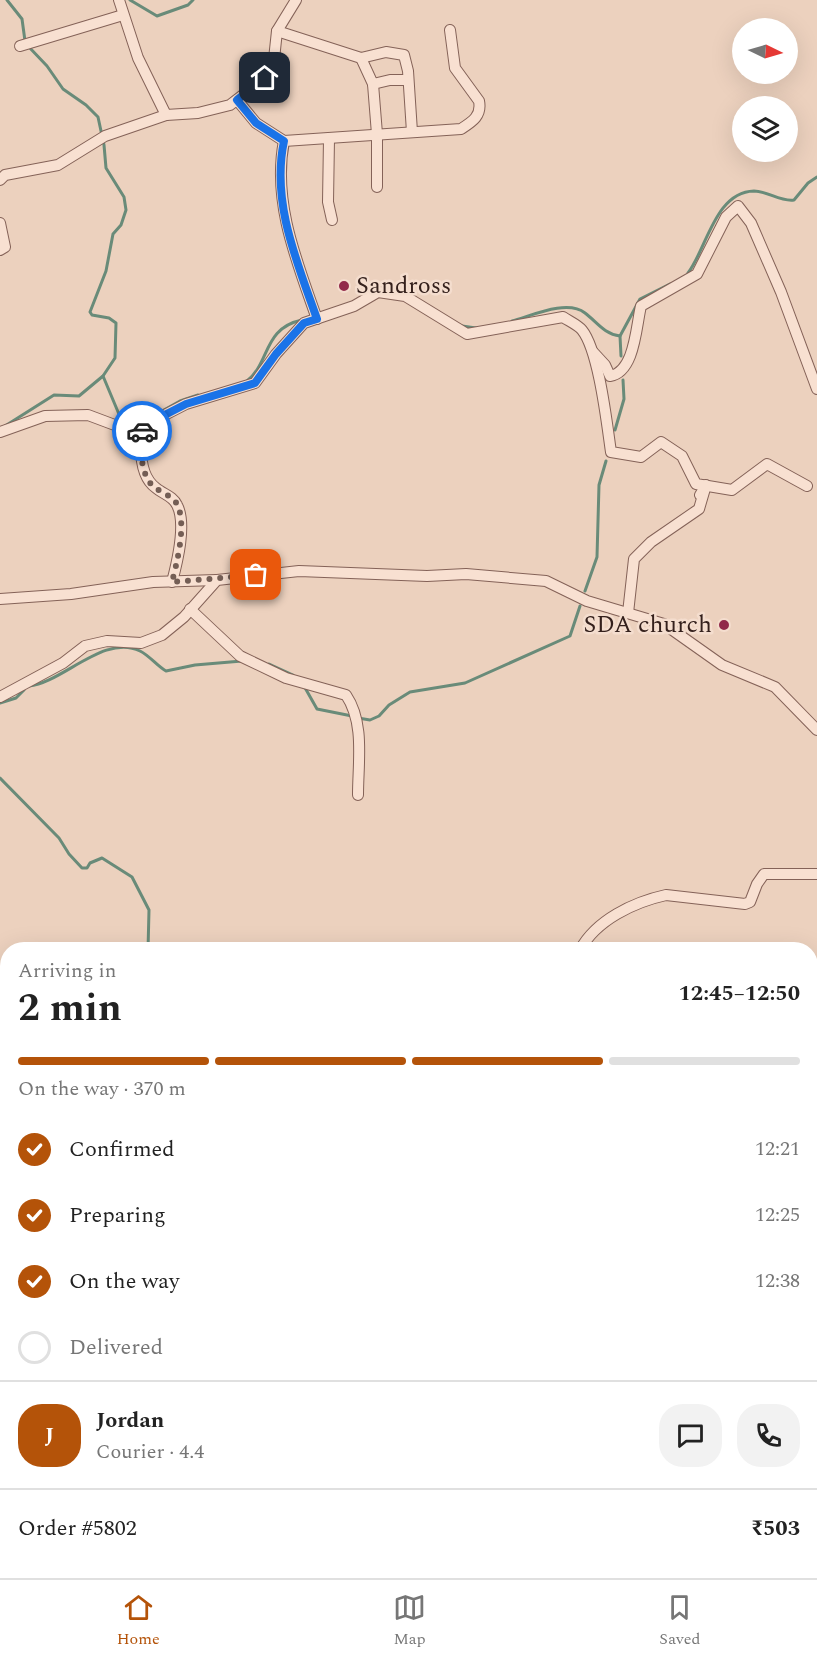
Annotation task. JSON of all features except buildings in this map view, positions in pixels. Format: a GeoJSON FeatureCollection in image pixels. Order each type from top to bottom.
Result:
{"type":"FeatureCollection","features":[{"type":"Feature","properties":{"kind":"street"},"geometry":{"type":"LineString","coordinates":[[119,0],[138,58],[166,115]]}},
{"type":"Feature","properties":{"kind":"street"},"geometry":{"type":"LineString","coordinates":[[0,180],[5,175],[58,165],[103,137],[166,115],[198,113],[230,105],[265,78],[274,59],[277,31],[296,0]]}},
{"type":"Feature","properties":{"kind":"street"},"geometry":{"type":"LineString","coordinates":[[20,46],[123,15]]}},
{"type":"Feature","properties":{"kind":"street"},"geometry":{"type":"LineString","coordinates":[[237,100],[256,123],[284,141],[461,129],[478,116],[479,101],[455,68],[450,30]]}},
{"type":"Feature","properties":{"kind":"street"},"geometry":{"type":"LineString","coordinates":[[277,31],[361,58],[386,52],[404,55],[412,132]]}},
{"type":"Feature","properties":{"kind":"street"},"geometry":{"type":"LineString","coordinates":[[361,58],[373,84],[377,134],[377,187]]}},
{"type":"Feature","properties":{"kind":"street"},"geometry":{"type":"LineString","coordinates":[[373,84],[390,80],[408,80]]}},
{"type":"Feature","properties":{"kind":"street"},"geometry":{"type":"LineString","coordinates":[[329,139],[328,202],[332,220]]}},
{"type":"Feature","properties":{"kind":"street"},"geometry":{"type":"LineString","coordinates":[[284,141],[279,162],[288,236],[317,319]]}},
{"type":"Feature","properties":{"kind":"street"},"geometry":{"type":"LineString","coordinates":[[3,431],[45,416],[88,415],[120,427],[153,421],[186,404],[255,383],[276,354],[304,323],[354,306],[378,292],[405,296],[467,334],[563,317],[582,330],[610,376],[620,372],[635,347],[635,328],[641,306],[697,274],[726,217],[738,206],[751,223],[781,292],[817,389]]}},
{"type":"Feature","properties":{"kind":"street"},"geometry":{"type":"LineString","coordinates":[[0,223],[4,248],[0,250]]}},
{"type":"Feature","properties":{"kind":"street"},"geometry":{"type":"LineString","coordinates":[[591,348],[606,412],[611,452],[640,457],[661,442],[682,456],[696,483],[703,490],[732,490],[767,464],[807,486]]}},
{"type":"Feature","properties":{"kind":"street"},"geometry":{"type":"LineString","coordinates":[[143,423],[141,438],[145,477],[154,487],[172,498],[179,509],[179,555],[172,582]]}},
{"type":"Feature","properties":{"kind":"street"},"geometry":{"type":"LineString","coordinates":[[628,613],[634,559],[651,542],[699,509],[703,490]]}},
{"type":"Feature","properties":{"kind":"street"},"geometry":{"type":"LineString","coordinates":[[0,599],[71,594],[153,582],[217,580],[299,571],[428,576],[466,574],[546,581],[587,601],[664,624],[722,665],[775,687],[817,730]]}},
{"type":"Feature","properties":{"kind":"street"},"geometry":{"type":"LineString","coordinates":[[0,697],[63,663],[85,646],[108,641],[141,643],[162,636],[217,580]]}},
{"type":"Feature","properties":{"kind":"street"},"geometry":{"type":"LineString","coordinates":[[190,609],[240,656],[286,678],[346,695],[356,709],[359,744],[358,795]]}},
{"type":"Feature","properties":{"kind":"street"},"geometry":{"type":"LineString","coordinates":[[586,942],[593,932],[614,915],[658,897],[666,895],[745,904],[750,902],[764,874],[817,874]]}},
{"type":"Feature","properties":{"kind":"waterway"},"geometry":{"type":"LineString","coordinates":[[7,0],[22,19],[25,41]]}},
{"type":"Feature","properties":{"kind":"waterway"},"geometry":{"type":"LineString","coordinates":[[130,0],[157,16],[188,5],[193,0]]}},
{"type":"Feature","properties":{"kind":"waterway"},"geometry":{"type":"LineString","coordinates":[[28,46],[47,66],[63,89],[86,105],[98,117],[106,168],[124,197],[126,210],[121,225],[113,234],[106,271],[90,312],[92,315],[109,318],[116,323],[115,358],[103,376]]}},
{"type":"Feature","properties":{"kind":"waterway"},"geometry":{"type":"LineString","coordinates":[[688,273],[714,223],[730,201],[741,194],[754,191],[794,200],[808,183],[817,177]]}},
{"type":"Feature","properties":{"kind":"waterway"},"geometry":{"type":"LineString","coordinates":[[512,321],[559,308],[577,309],[605,330],[620,336],[640,299],[670,284]]}},
{"type":"Feature","properties":{"kind":"waterway"},"geometry":{"type":"LineString","coordinates":[[247,381],[260,365],[268,347],[280,330],[302,320]]}},
{"type":"Feature","properties":{"kind":"waterway"},"geometry":{"type":"LineString","coordinates":[[462,326],[476,328]]}},
{"type":"Feature","properties":{"kind":"waterway"},"geometry":{"type":"LineString","coordinates":[[620,336],[621,356]]}},
{"type":"Feature","properties":{"kind":"waterway"},"geometry":{"type":"LineString","coordinates":[[5,426],[54,395],[79,396],[103,376],[121,419],[127,422]]}},
{"type":"Feature","properties":{"kind":"waterway"},"geometry":{"type":"LineString","coordinates":[[615,430],[624,399],[623,380]]}},
{"type":"Feature","properties":{"kind":"waterway"},"geometry":{"type":"LineString","coordinates":[[155,415],[180,401],[198,395]]}},
{"type":"Feature","properties":{"kind":"waterway"},"geometry":{"type":"LineString","coordinates":[[585,591],[597,557],[599,485],[606,461]]}},
{"type":"Feature","properties":{"kind":"waterway"},"geometry":{"type":"LineString","coordinates":[[358,718],[370,720],[379,716],[389,705],[410,692],[465,683],[570,636],[580,606]]}},
{"type":"Feature","properties":{"kind":"waterway"},"geometry":{"type":"LineString","coordinates":[[29,686],[42,683],[98,653],[113,648],[127,647],[140,651],[166,671],[195,665],[242,661]]}},
{"type":"Feature","properties":{"kind":"waterway"},"geometry":{"type":"LineString","coordinates":[[269,664],[293,675]]}},
{"type":"Feature","properties":{"kind":"waterway"},"geometry":{"type":"LineString","coordinates":[[304,686],[317,709],[352,716]]}},
{"type":"Feature","properties":{"kind":"waterway"},"geometry":{"type":"LineString","coordinates":[[0,703],[16,698],[24,690]]}},
{"type":"Feature","properties":{"kind":"waterway"},"geometry":{"type":"LineString","coordinates":[[0,778],[59,838],[82,868],[87,868],[90,863],[102,858],[132,877],[149,910],[148,942]]}},
{"type":"Feature","properties":{"kind":"way so far"},"geometry":{"type":"LineString","coordinates":[[142,431],[145,477],[154,487],[172,498],[179,509],[180,545],[178,564],[172,582],[256,575]]}},
{"type":"Feature","properties":{"kind":"place","name":"Sandross"},"geometry":{"type":"Point","coordinates":[344,286]}},
{"type":"Feature","properties":{"kind":"place","name":"SDA church"},"geometry":{"type":"Point","coordinates":[724,625]}},
{"type":"Feature","properties":{"kind":"route"},"geometry":{"type":"LineString","coordinates":[[142,431],[143,423],[153,421],[186,404],[255,383],[276,354],[304,323],[317,319],[288,236],[279,162],[284,141],[256,123],[237,100],[265,78]]}}]}
